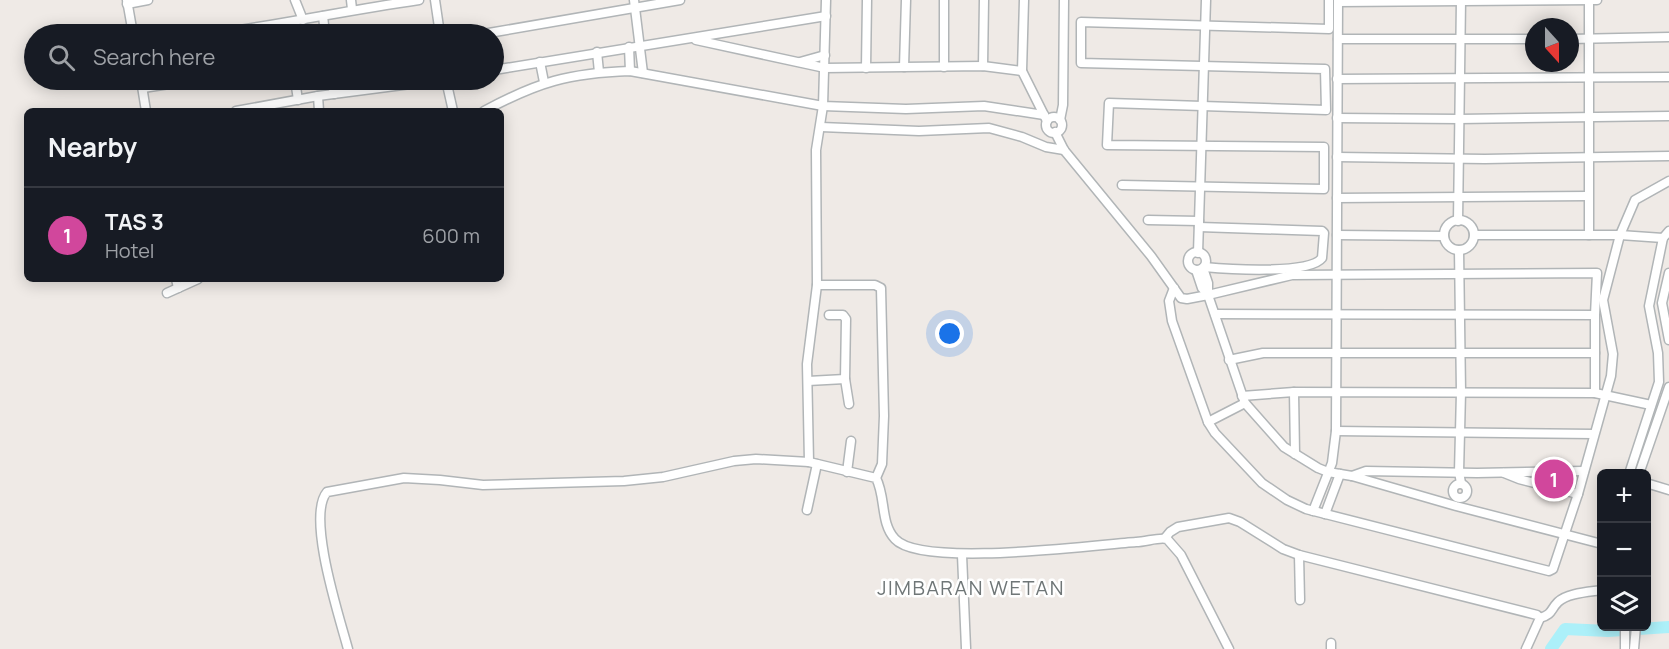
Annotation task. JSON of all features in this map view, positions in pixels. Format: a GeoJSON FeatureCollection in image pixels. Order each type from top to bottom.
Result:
{"type":"FeatureCollection","features":[{"type":"Feature","properties":{"kind":"street"},"geometry":{"type":"LineString","coordinates":[[132,24],[127,2],[148,0]]}},
{"type":"Feature","properties":{"kind":"street"},"geometry":{"type":"LineString","coordinates":[[295,0],[303,20]]}},
{"type":"Feature","properties":{"kind":"street"},"geometry":{"type":"LineString","coordinates":[[285,24],[322,16],[351,5],[419,0]]}},
{"type":"Feature","properties":{"kind":"street"},"geometry":{"type":"LineString","coordinates":[[435,0],[439,24]]}},
{"type":"Feature","properties":{"kind":"street"},"geometry":{"type":"LineString","coordinates":[[504,30],[635,4],[680,0]]}},
{"type":"Feature","properties":{"kind":"street"},"geometry":{"type":"LineString","coordinates":[[807,510],[813,463],[807,364],[817,285],[817,143],[823,106],[826,0]]}},
{"type":"Feature","properties":{"kind":"street"},"geometry":{"type":"LineString","coordinates":[[866,68],[867,0]]}},
{"type":"Feature","properties":{"kind":"street"},"geometry":{"type":"LineString","coordinates":[[904,67],[906,0]]}},
{"type":"Feature","properties":{"kind":"street"},"geometry":{"type":"LineString","coordinates":[[944,0],[944,67]]}},
{"type":"Feature","properties":{"kind":"street"},"geometry":{"type":"LineString","coordinates":[[983,66],[984,0]]}},
{"type":"Feature","properties":{"kind":"street"},"geometry":{"type":"LineString","coordinates":[[1024,0],[1022,71],[1045,118],[1047,128],[1055,132],[1064,150],[1184,300],[1283,276],[1609,274]]}},
{"type":"Feature","properties":{"kind":"street"},"geometry":{"type":"LineString","coordinates":[[1055,132],[1061,127],[1063,105],[1064,0]]}},
{"type":"Feature","properties":{"kind":"street"},"geometry":{"type":"LineString","coordinates":[[1198,253],[1206,0]]}},
{"type":"Feature","properties":{"kind":"street"},"geometry":{"type":"LineString","coordinates":[[1589,0],[1589,235]]}},
{"type":"Feature","properties":{"kind":"street"},"geometry":{"type":"LineString","coordinates":[[1335,1],[1598,0]]}},
{"type":"Feature","properties":{"kind":"street"},"geometry":{"type":"LineString","coordinates":[[1122,184],[1200,188],[1324,189],[1324,147],[1107,144],[1109,103],[1326,110],[1325,69],[1081,63],[1081,22],[1329,29],[1335,1]]}},
{"type":"Feature","properties":{"kind":"street"},"geometry":{"type":"LineString","coordinates":[[1313,511],[1333,457],[1336,431],[1338,39],[1335,1]]}},
{"type":"Feature","properties":{"kind":"street"},"geometry":{"type":"LineString","coordinates":[[1458,221],[1461,1]]}},
{"type":"Feature","properties":{"kind":"street"},"geometry":{"type":"LineString","coordinates":[[635,4],[643,73]]}},
{"type":"Feature","properties":{"kind":"street"},"geometry":{"type":"LineString","coordinates":[[322,16],[323,24]]}},
{"type":"Feature","properties":{"kind":"street"},"geometry":{"type":"LineString","coordinates":[[504,68],[826,16]]}},
{"type":"Feature","properties":{"kind":"street"},"geometry":{"type":"LineString","coordinates":[[1579,38],[1669,37]]}},
{"type":"Feature","properties":{"kind":"street"},"geometry":{"type":"LineString","coordinates":[[689,39],[825,68],[983,66],[1022,71]]}},
{"type":"Feature","properties":{"kind":"street"},"geometry":{"type":"LineString","coordinates":[[1338,39],[1525,39]]}},
{"type":"Feature","properties":{"kind":"street"},"geometry":{"type":"LineString","coordinates":[[628,47],[630,71]]}},
{"type":"Feature","properties":{"kind":"street"},"geometry":{"type":"LineString","coordinates":[[597,52],[599,72]]}},
{"type":"Feature","properties":{"kind":"street"},"geometry":{"type":"LineString","coordinates":[[799,62],[825,55]]}},
{"type":"Feature","properties":{"kind":"street"},"geometry":{"type":"LineString","coordinates":[[540,62],[544,82]]}},
{"type":"Feature","properties":{"kind":"street"},"geometry":{"type":"LineString","coordinates":[[489,108],[544,82],[599,72],[630,71],[823,106],[915,109],[984,106],[1045,118],[1054,117],[1060,120]]}},
{"type":"Feature","properties":{"kind":"street"},"geometry":{"type":"LineString","coordinates":[[1338,79],[1669,76]]}},
{"type":"Feature","properties":{"kind":"street"},"geometry":{"type":"LineString","coordinates":[[143,90],[146,108]]}},
{"type":"Feature","properties":{"kind":"street"},"geometry":{"type":"LineString","coordinates":[[296,90],[298,100]]}},
{"type":"Feature","properties":{"kind":"street"},"geometry":{"type":"LineString","coordinates":[[333,90],[334,94]]}},
{"type":"Feature","properties":{"kind":"street"},"geometry":{"type":"LineString","coordinates":[[253,108],[365,90]]}},
{"type":"Feature","properties":{"kind":"street"},"geometry":{"type":"LineString","coordinates":[[448,90],[452,108]]}},
{"type":"Feature","properties":{"kind":"street"},"geometry":{"type":"LineString","coordinates":[[318,96],[319,108]]}},
{"type":"Feature","properties":{"kind":"street"},"geometry":{"type":"LineString","coordinates":[[1337,118],[1669,116]]}},
{"type":"Feature","properties":{"kind":"street"},"geometry":{"type":"LineString","coordinates":[[820,130],[919,131],[989,128],[1022,137],[1046,147],[1064,150]]}},
{"type":"Feature","properties":{"kind":"street"},"geometry":{"type":"LineString","coordinates":[[1337,157],[1669,156]]}},
{"type":"Feature","properties":{"kind":"street"},"geometry":{"type":"LineString","coordinates":[[1174,288],[1169,301],[1172,321],[1208,422],[1215,433],[1262,483],[1287,500],[1313,511],[1548,572],[1553,569],[1578,494],[1611,376],[1614,358],[1603,306],[1620,235],[1635,200],[1669,181]]}},
{"type":"Feature","properties":{"kind":"street"},"geometry":{"type":"LineString","coordinates":[[1337,198],[1588,196]]}},
{"type":"Feature","properties":{"kind":"street"},"geometry":{"type":"LineString","coordinates":[[1148,220],[1322,231],[1323,233],[1322,258],[1318,262],[1286,269],[1191,267],[1189,261],[1191,256],[1198,253]]}},
{"type":"Feature","properties":{"kind":"street"},"geometry":{"type":"LineString","coordinates":[[1458,221],[1471,226],[1474,235],[1472,244],[1464,250],[1449,246],[1444,236],[1448,225],[1458,221]]}},
{"type":"Feature","properties":{"kind":"street"},"geometry":{"type":"LineString","coordinates":[[1474,235],[1666,234],[1650,298],[1659,365],[1659,382],[1631,469]]}},
{"type":"Feature","properties":{"kind":"street"},"geometry":{"type":"LineString","coordinates":[[1337,235],[1444,236]]}},
{"type":"Feature","properties":{"kind":"street"},"geometry":{"type":"LineString","coordinates":[[1458,502],[1453,490],[1461,483],[1459,472],[1461,315],[1459,250]]}},
{"type":"Feature","properties":{"kind":"street"},"geometry":{"type":"LineString","coordinates":[[1198,253],[1206,258],[1201,268]]}},
{"type":"Feature","properties":{"kind":"street"},"geometry":{"type":"LineString","coordinates":[[1201,268],[1208,283],[1208,295],[1243,399],[1278,442],[1295,454],[1328,472],[1458,502],[1597,543]]}},
{"type":"Feature","properties":{"kind":"street"},"geometry":{"type":"LineString","coordinates":[[1595,393],[1597,273]]}},
{"type":"Feature","properties":{"kind":"street"},"geometry":{"type":"LineString","coordinates":[[1669,273],[1662,303],[1669,340]]}},
{"type":"Feature","properties":{"kind":"street"},"geometry":{"type":"LineString","coordinates":[[166,293],[177,284]]}},
{"type":"Feature","properties":{"kind":"street"},"geometry":{"type":"LineString","coordinates":[[817,285],[880,286],[884,344],[884,416],[882,464],[876,478],[888,529],[896,540],[909,548],[924,552],[962,555],[1143,542],[1165,538],[1171,541],[1181,555],[1229,649]]}},
{"type":"Feature","properties":{"kind":"street"},"geometry":{"type":"LineString","coordinates":[[1215,314],[1595,315]]}},
{"type":"Feature","properties":{"kind":"street"},"geometry":{"type":"LineString","coordinates":[[829,315],[843,315],[846,319],[845,379],[849,404]]}},
{"type":"Feature","properties":{"kind":"street"},"geometry":{"type":"LineString","coordinates":[[1229,360],[1263,353],[1595,353]]}},
{"type":"Feature","properties":{"kind":"street"},"geometry":{"type":"LineString","coordinates":[[808,381],[845,379]]}},
{"type":"Feature","properties":{"kind":"street"},"geometry":{"type":"LineString","coordinates":[[1641,469],[1669,387]]}},
{"type":"Feature","properties":{"kind":"street"},"geometry":{"type":"LineString","coordinates":[[1208,422],[1243,399],[1294,392],[1595,393],[1651,405]]}},
{"type":"Feature","properties":{"kind":"street"},"geometry":{"type":"LineString","coordinates":[[1294,392],[1295,454]]}},
{"type":"Feature","properties":{"kind":"street"},"geometry":{"type":"LineString","coordinates":[[1336,431],[1594,434]]}},
{"type":"Feature","properties":{"kind":"street"},"geometry":{"type":"LineString","coordinates":[[847,472],[851,441]]}},
{"type":"Feature","properties":{"kind":"street"},"geometry":{"type":"LineString","coordinates":[[348,649],[327,572],[322,530],[321,502],[326,494],[334,489],[404,478],[483,486],[579,483],[663,477],[734,461],[756,459],[813,463],[876,478]]}},
{"type":"Feature","properties":{"kind":"street"},"geometry":{"type":"LineString","coordinates":[[1352,476],[1366,471],[1584,471]]}},
{"type":"Feature","properties":{"kind":"street"},"geometry":{"type":"LineString","coordinates":[[1503,472],[1519,480],[1578,494]]}},
{"type":"Feature","properties":{"kind":"street"},"geometry":{"type":"LineString","coordinates":[[1325,514],[1340,474]]}},
{"type":"Feature","properties":{"kind":"street"},"geometry":{"type":"LineString","coordinates":[[1651,484],[1669,490]]}},
{"type":"Feature","properties":{"kind":"street"},"geometry":{"type":"LineString","coordinates":[[1165,538],[1178,527],[1229,518],[1299,555],[1543,617]]}},
{"type":"Feature","properties":{"kind":"street"},"geometry":{"type":"LineString","coordinates":[[962,555],[966,648]]}},
{"type":"Feature","properties":{"kind":"street"},"geometry":{"type":"LineString","coordinates":[[1299,555],[1300,600]]}},
{"type":"Feature","properties":{"kind":"street"},"geometry":{"type":"LineString","coordinates":[[1526,649],[1543,617],[1553,611],[1557,602],[1597,591]]}},
{"type":"Feature","properties":{"kind":"street"},"geometry":{"type":"LineString","coordinates":[[1627,631],[1634,649]]}},
{"type":"Feature","properties":{"kind":"street"},"geometry":{"type":"LineString","coordinates":[[1625,649],[1634,631]]}},
{"type":"Feature","properties":{"kind":"waterway"},"geometry":{"type":"LineString","coordinates":[[1551,649],[1565,629],[1608,631],[1669,627]]}},
{"type":"Feature","properties":{"kind":"place","name":"TAS 3"},"geometry":{"type":"Point","coordinates":[1554,479]}},
{"type":"Feature","properties":{"kind":"district","name":"JIMBARAN WETAN"},"geometry":{"type":"Point","coordinates":[971,587]}}]}
